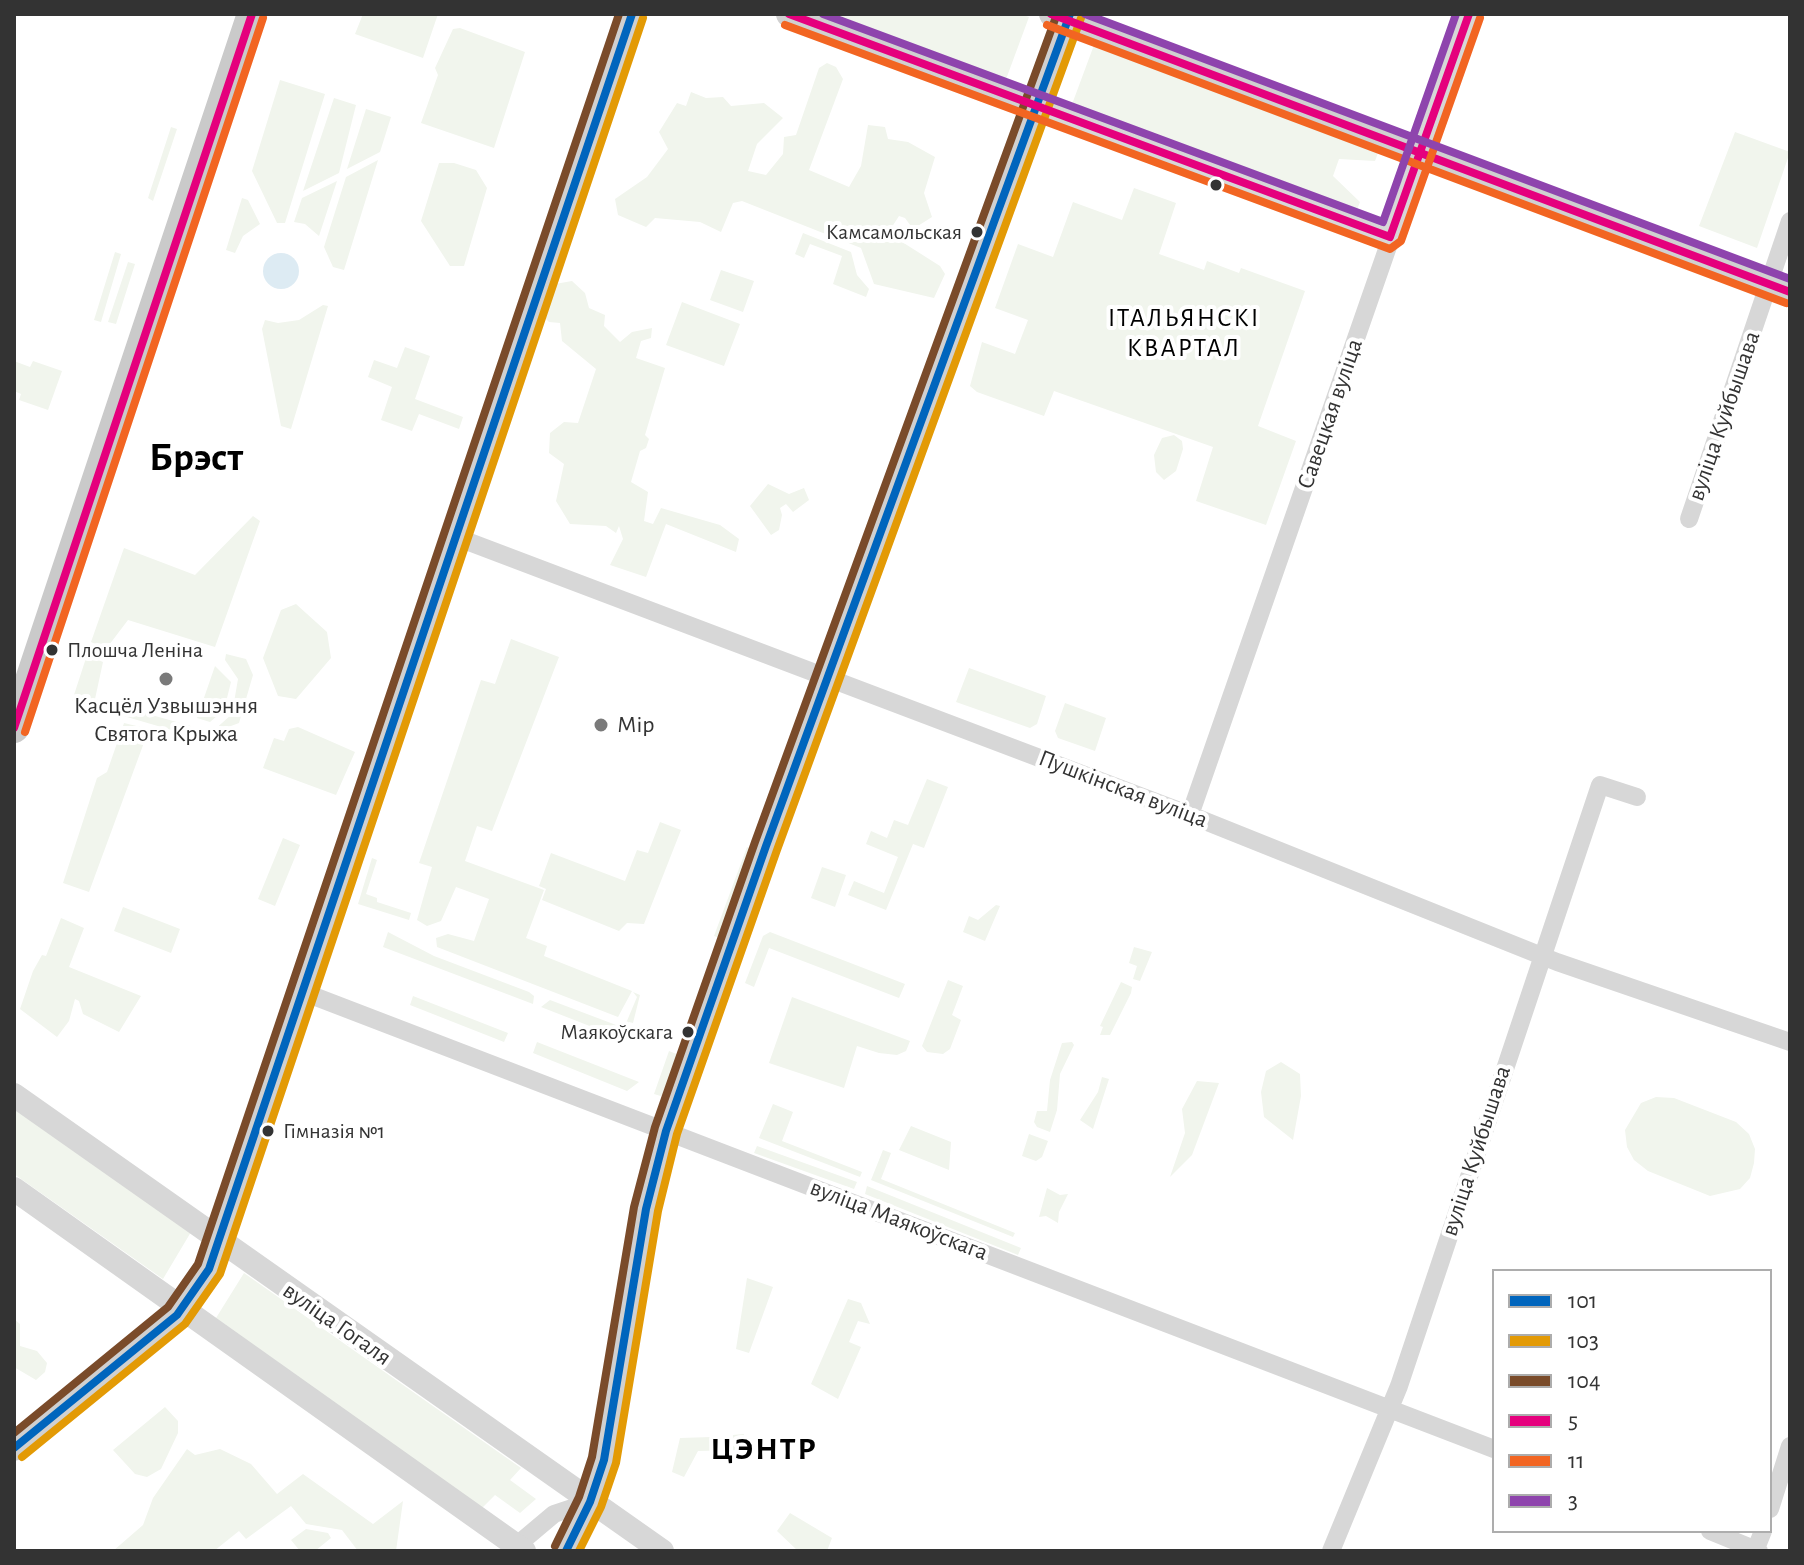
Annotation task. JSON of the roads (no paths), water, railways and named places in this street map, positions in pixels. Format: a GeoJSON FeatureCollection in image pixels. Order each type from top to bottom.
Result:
{"type":"FeatureCollection","features":[{"type":"Feature","properties":{"kind":"main road"},"geometry":{"type":"LineString","coordinates":[[14,728],[252,14]]}},
{"type":"Feature","properties":{"kind":"main road"},"geometry":{"type":"LineString","coordinates":[[14,1448],[182,1310],[205,1279],[303,992],[377,761],[632,14]]}},
{"type":"Feature","properties":{"kind":"main road"},"geometry":{"type":"LineString","coordinates":[[789,14],[1035,106]]}},
{"type":"Feature","properties":{"kind":"main road"},"geometry":{"type":"LineString","coordinates":[[566,1551],[590,1502],[610,1429],[649,1195],[666,1131],[766,846],[1035,106],[1063,16],[1780,288]]}},
{"type":"Feature","properties":{"kind":"street","name":"Савецкая вуліца"},"geometry":{"type":"LineString","coordinates":[[1190,815],[1469,14]]}},
{"type":"Feature","properties":{"kind":"street"},"geometry":{"type":"LineString","coordinates":[[1035,106],[1390,237]]}},
{"type":"Feature","properties":{"kind":"street","name":"вуліца Куйбышава"},"geometry":{"type":"LineString","coordinates":[[1689,519],[1780,288],[1790,221]]}},
{"type":"Feature","properties":{"kind":"street","name":"Пушкінская вуліца"},"geometry":{"type":"LineString","coordinates":[[456,537],[1190,815],[1541,956],[1790,1042]]}},
{"type":"Feature","properties":{"kind":"street","name":"вуліца Куйбышава"},"geometry":{"type":"LineString","coordinates":[[1331,1551],[1390,1409],[1600,785],[1637,797]]}},
{"type":"Feature","properties":{"kind":"street","name":"вуліца Маякоўскага"},"geometry":{"type":"LineString","coordinates":[[303,992],[1492,1448]]}},
{"type":"Feature","properties":{"kind":"street","name":"вуліца Гогаля"},"geometry":{"type":"LineString","coordinates":[[14,1095],[662,1551]]}},
{"type":"Feature","properties":{"kind":"street"},"geometry":{"type":"LineString","coordinates":[[14,1189],[517,1549],[554,1514],[590,1502]]}},
{"type":"Feature","properties":{"kind":"street"},"geometry":{"type":"LineString","coordinates":[[1772,1503],[1790,1446]]}},
{"type":"Feature","properties":{"kind":"street"},"geometry":{"type":"LineString","coordinates":[[1715,1533],[1757,1551]]}},
{"type":"Feature","properties":{"kind":"place","name":"Камсамольская"},"geometry":{"type":"Point","coordinates":[977,232]}},
{"type":"Feature","properties":{"kind":"place","name":"Плошча Леніна"},"geometry":{"type":"Point","coordinates":[52,650]}},
{"type":"Feature","properties":{"kind":"place","name":"Касцёл Узвышэння Святога Крыжа"},"geometry":{"type":"Point","coordinates":[166,679]}},
{"type":"Feature","properties":{"kind":"place","name":"Мір"},"geometry":{"type":"Point","coordinates":[601,725]}},
{"type":"Feature","properties":{"kind":"place","name":"Маякоўскага"},"geometry":{"type":"Point","coordinates":[688,1032]}},
{"type":"Feature","properties":{"kind":"place","name":"Гімназія №1"},"geometry":{"type":"Point","coordinates":[268,1131]}},
{"type":"Feature","properties":{"kind":"district","name":"ІТАЛЬЯНСКІ КВАРТАЛ"},"geometry":{"type":"Point","coordinates":[1184,333]}},
{"type":"Feature","properties":{"kind":"district","name":"Брэст"},"geometry":{"type":"Point","coordinates":[196,458]}},
{"type":"Feature","properties":{"kind":"district","name":"ЦЭНТР"},"geometry":{"type":"Point","coordinates":[764,1449]}}]}
